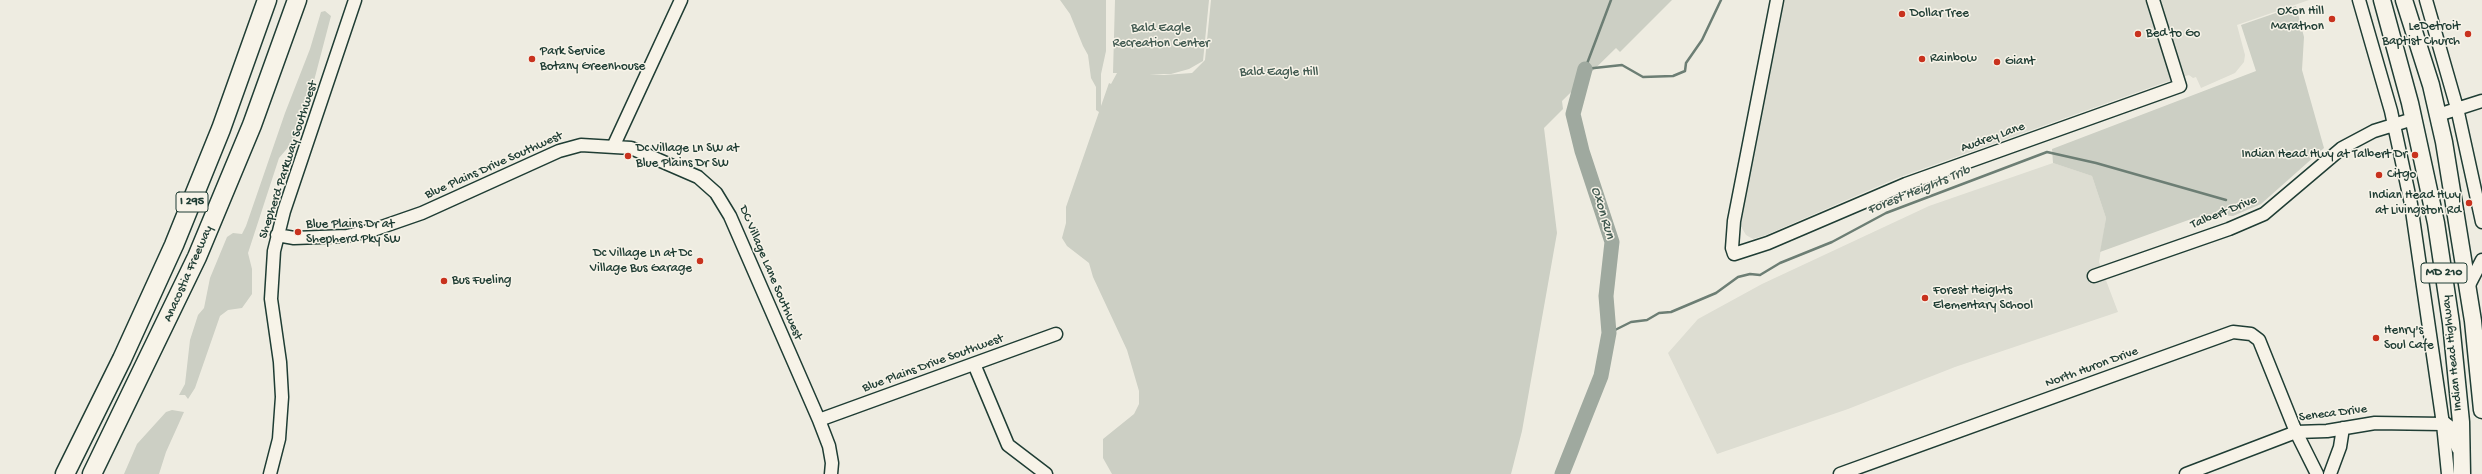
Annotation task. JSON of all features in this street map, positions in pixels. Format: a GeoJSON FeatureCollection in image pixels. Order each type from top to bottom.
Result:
{"type":"FeatureCollection","features":[{"type":"Feature","properties":{"kind":"highway","name":"Anacostia Freeway"},"geometry":{"type":"LineString","coordinates":[[92,474],[179,297],[240,156],[297,0]]}},
{"type":"Feature","properties":{"kind":"highway"},"geometry":{"type":"LineString","coordinates":[[240,156],[272,97],[310,0]]}},
{"type":"Feature","properties":{"kind":"highway","name":"Anacostia Freeway"},"geometry":{"type":"LineString","coordinates":[[65,474],[122,359],[174,245],[221,129],[265,4]]}},
{"type":"Feature","properties":{"kind":"main road","name":"Indian Head Highway"},"geometry":{"type":"LineString","coordinates":[[2382,0],[2413,119],[2436,222],[2451,323],[2462,457],[2462,474]]}},
{"type":"Feature","properties":{"kind":"main road","name":"Indian Head Highway"},"geometry":{"type":"LineString","coordinates":[[2404,0],[2438,115],[2468,286],[2477,322],[2482,410]]}},
{"type":"Feature","properties":{"kind":"main road"},"geometry":{"type":"LineString","coordinates":[[2451,323],[2477,322]]}},
{"type":"Feature","properties":{"kind":"main road"},"geometry":{"type":"LineString","coordinates":[[2443,424],[2454,435],[2462,457]]}},
{"type":"Feature","properties":{"kind":"street","name":"Shepherd Parkway Southwest"},"geometry":{"type":"LineString","coordinates":[[270,474],[277,447],[282,415],[280,362],[271,292],[272,263],[277,235],[355,0]]}},
{"type":"Feature","properties":{"kind":"street"},"geometry":{"type":"LineString","coordinates":[[613,146],[681,0]]}},
{"type":"Feature","properties":{"kind":"street","name":"Audrey Lane"},"geometry":{"type":"LineString","coordinates":[[1777,0],[1734,221],[1732,248],[1734,254],[1768,243],[1906,184],[2180,86],[2153,0]]}},
{"type":"Feature","properties":{"kind":"street","name":"Indian Head Highway"},"geometry":{"type":"LineString","coordinates":[[2359,0],[2395,124],[2411,204],[2443,424],[2448,474]]}},
{"type":"Feature","properties":{"kind":"street"},"geometry":{"type":"LineString","coordinates":[[2426,0],[2458,108],[2482,222]]}},
{"type":"Feature","properties":{"kind":"street"},"geometry":{"type":"LineString","coordinates":[[2438,115],[2482,101]]}},
{"type":"Feature","properties":{"kind":"street","name":"Talbert Drive"},"geometry":{"type":"LineString","coordinates":[[2094,276],[2264,214],[2342,148],[2374,131],[2413,119]]}},
{"type":"Feature","properties":{"kind":"street","name":"Blue Plains Drive Southwest"},"geometry":{"type":"LineString","coordinates":[[277,235],[294,238],[347,236],[373,230],[422,213],[563,150],[588,145],[613,146]]}},
{"type":"Feature","properties":{"kind":"street","name":"DC Village Lane Southwest"},"geometry":{"type":"LineString","coordinates":[[613,146],[631,148],[698,177],[716,193],[730,216],[819,420],[829,446],[832,463],[831,474]]}},
{"type":"Feature","properties":{"kind":"street"},"geometry":{"type":"LineString","coordinates":[[2468,286],[2482,260]]}},
{"type":"Feature","properties":{"kind":"street"},"geometry":{"type":"LineString","coordinates":[[2429,325],[2451,323]]}},
{"type":"Feature","properties":{"kind":"street","name":"North Huron Drive"},"geometry":{"type":"LineString","coordinates":[[1840,474],[2233,332],[2251,334],[2259,340],[2296,432],[2317,474]]}},
{"type":"Feature","properties":{"kind":"street","name":"Blue Plains Drive Southwest"},"geometry":{"type":"LineString","coordinates":[[819,420],[1056,334]]}},
{"type":"Feature","properties":{"kind":"street"},"geometry":{"type":"LineString","coordinates":[[974,364],[1008,444],[1046,474]]}},
{"type":"Feature","properties":{"kind":"street","name":"Seneca Drive"},"geometry":{"type":"LineString","coordinates":[[2186,474],[2296,432],[2343,428],[2375,423],[2443,424]]}},
{"type":"Feature","properties":{"kind":"street"},"geometry":{"type":"LineString","coordinates":[[2330,474],[2340,447],[2343,428]]}},
{"type":"Feature","properties":{"kind":"shaded area"},"geometry":{"type":"Polygon","coordinates":[[[1784,0],[2309,0],[2237,25],[2245,55],[2244,62],[2235,73],[2201,88],[2196,77],[2193,78],[2189,75],[2163,83],[1897,178],[1766,235],[1753,239],[1746,235],[1739,223],[1784,0]]]}},
{"type":"Feature","properties":{"kind":"shaded area","name":"Forest Heights Elementary School"},"geometry":{"type":"Polygon","coordinates":[[[2053,163],[2092,176],[2106,218],[2099,262],[2118,312],[1955,367],[1848,409],[1717,454],[1668,353],[1698,319],[1762,284],[1929,206],[2053,163]]]}},
{"type":"Feature","properties":{"kind":"green space"},"geometry":{"type":"Polygon","coordinates":[[[1060,0],[1106,0],[1106,51],[1101,74],[1101,106],[1109,83],[1111,84],[1117,73],[1113,73],[1115,0],[1209,0],[1203,61],[1189,69],[1171,74],[1149,74],[1164,75],[1192,73],[1205,60],[1211,0],[1672,0],[1620,52],[1616,48],[1562,101],[1563,109],[1544,128],[1557,233],[1522,431],[1511,474],[1112,474],[1103,458],[1103,439],[1134,414],[1139,404],[1139,391],[1127,350],[1093,277],[1089,263],[1067,246],[1062,238],[1066,223],[1066,207],[1099,112],[1096,110],[1096,87],[1091,78],[1088,55],[1070,14],[1060,0]]]}},
{"type":"Feature","properties":{"kind":"green space"},"geometry":{"type":"Polygon","coordinates":[[[2296,6],[2304,37],[2302,70],[2324,148],[2261,204],[2233,216],[2219,215],[2194,218],[2100,252],[2106,218],[2092,176],[2053,163],[2052,149],[2256,71],[2241,25],[2296,6]]]}},
{"type":"Feature","properties":{"kind":"green space"},"geometry":{"type":"Polygon","coordinates":[[[325,11],[331,16],[305,115],[297,137],[279,158],[248,253],[252,269],[252,294],[242,308],[228,310],[220,316],[195,388],[188,399],[185,395],[179,395],[185,384],[190,340],[198,315],[204,308],[210,278],[227,237],[233,233],[242,234],[246,226],[285,113],[310,49],[321,12],[325,11]]]}},
{"type":"Feature","properties":{"kind":"green space"},"geometry":{"type":"Polygon","coordinates":[[[172,410],[184,412],[166,452],[159,474],[124,474],[137,444],[166,412],[172,410]]]}},
{"type":"Feature","properties":{"kind":"waterway"},"geometry":{"type":"LineString","coordinates":[[1611,0],[1585,69],[1622,65],[1643,77],[1673,76],[1685,71],[1686,63],[1702,40],[1721,0]]}},
{"type":"Feature","properties":{"kind":"waterway","name":"Oxon Run"},"geometry":{"type":"LineString","coordinates":[[1562,474],[1601,376],[1609,333],[1606,296],[1612,242],[1582,151],[1573,114],[1585,69]]}},
{"type":"Feature","properties":{"kind":"waterway","name":"Forest Heights Trib"},"geometry":{"type":"LineString","coordinates":[[1609,333],[1631,322],[1647,320],[1659,313],[1671,312],[1716,293],[1738,277],[1750,274],[1760,275],[1780,263],[1832,242],[1886,213],[2047,152],[2096,163],[2226,200]]}},
{"type":"Feature","properties":{"kind":"place","name":"Dollar Tree"},"geometry":{"type":"Point","coordinates":[1902,14]}},
{"type":"Feature","properties":{"kind":"place","name":"Oxon Hill Marathon"},"geometry":{"type":"Point","coordinates":[2332,19]}},
{"type":"Feature","properties":{"kind":"place","name":"Bed to Go"},"geometry":{"type":"Point","coordinates":[2138,34]}},
{"type":"Feature","properties":{"kind":"place","name":"LeDetroit Baptist Church"},"geometry":{"type":"Point","coordinates":[2468,34]}},
{"type":"Feature","properties":{"kind":"place","name":"Park Service Botany Greenhouse"},"geometry":{"type":"Point","coordinates":[532,59]}},
{"type":"Feature","properties":{"kind":"place","name":"Rainbow"},"geometry":{"type":"Point","coordinates":[1922,59]}},
{"type":"Feature","properties":{"kind":"place","name":"Giant"},"geometry":{"type":"Point","coordinates":[1997,62]}},
{"type":"Feature","properties":{"kind":"place","name":"Indian Head Hwy at Talbert Dr"},"geometry":{"type":"Point","coordinates":[2415,155]}},
{"type":"Feature","properties":{"kind":"place","name":"Dc Village Ln SW at Blue Plains Dr SW"},"geometry":{"type":"Point","coordinates":[628,156]}},
{"type":"Feature","properties":{"kind":"place","name":"Citgo"},"geometry":{"type":"Point","coordinates":[2379,175]}},
{"type":"Feature","properties":{"kind":"place","name":"Indian Head Hwy at Livingston Rd"},"geometry":{"type":"Point","coordinates":[2469,203]}},
{"type":"Feature","properties":{"kind":"place","name":"Blue Plains Dr at Shepherd Pky SW"},"geometry":{"type":"Point","coordinates":[298,232]}},
{"type":"Feature","properties":{"kind":"place","name":"Dc Village Ln at Dc Village Bus Garage"},"geometry":{"type":"Point","coordinates":[700,261]}},
{"type":"Feature","properties":{"kind":"place","name":"Bus Fueling"},"geometry":{"type":"Point","coordinates":[444,281]}},
{"type":"Feature","properties":{"kind":"place","name":"Forest Heights Elementary School"},"geometry":{"type":"Point","coordinates":[1925,298]}},
{"type":"Feature","properties":{"kind":"place","name":"Henry's Soul Cafe"},"geometry":{"type":"Point","coordinates":[2376,338]}},
{"type":"Feature","properties":{"kind":"park label","name":"Bald Eagle Recreation Center"},"geometry":{"type":"Point","coordinates":[1161,36]}},
{"type":"Feature","properties":{"kind":"park label","name":"Bald Eagle Hill"},"geometry":{"type":"Point","coordinates":[1279,73]}}]}
